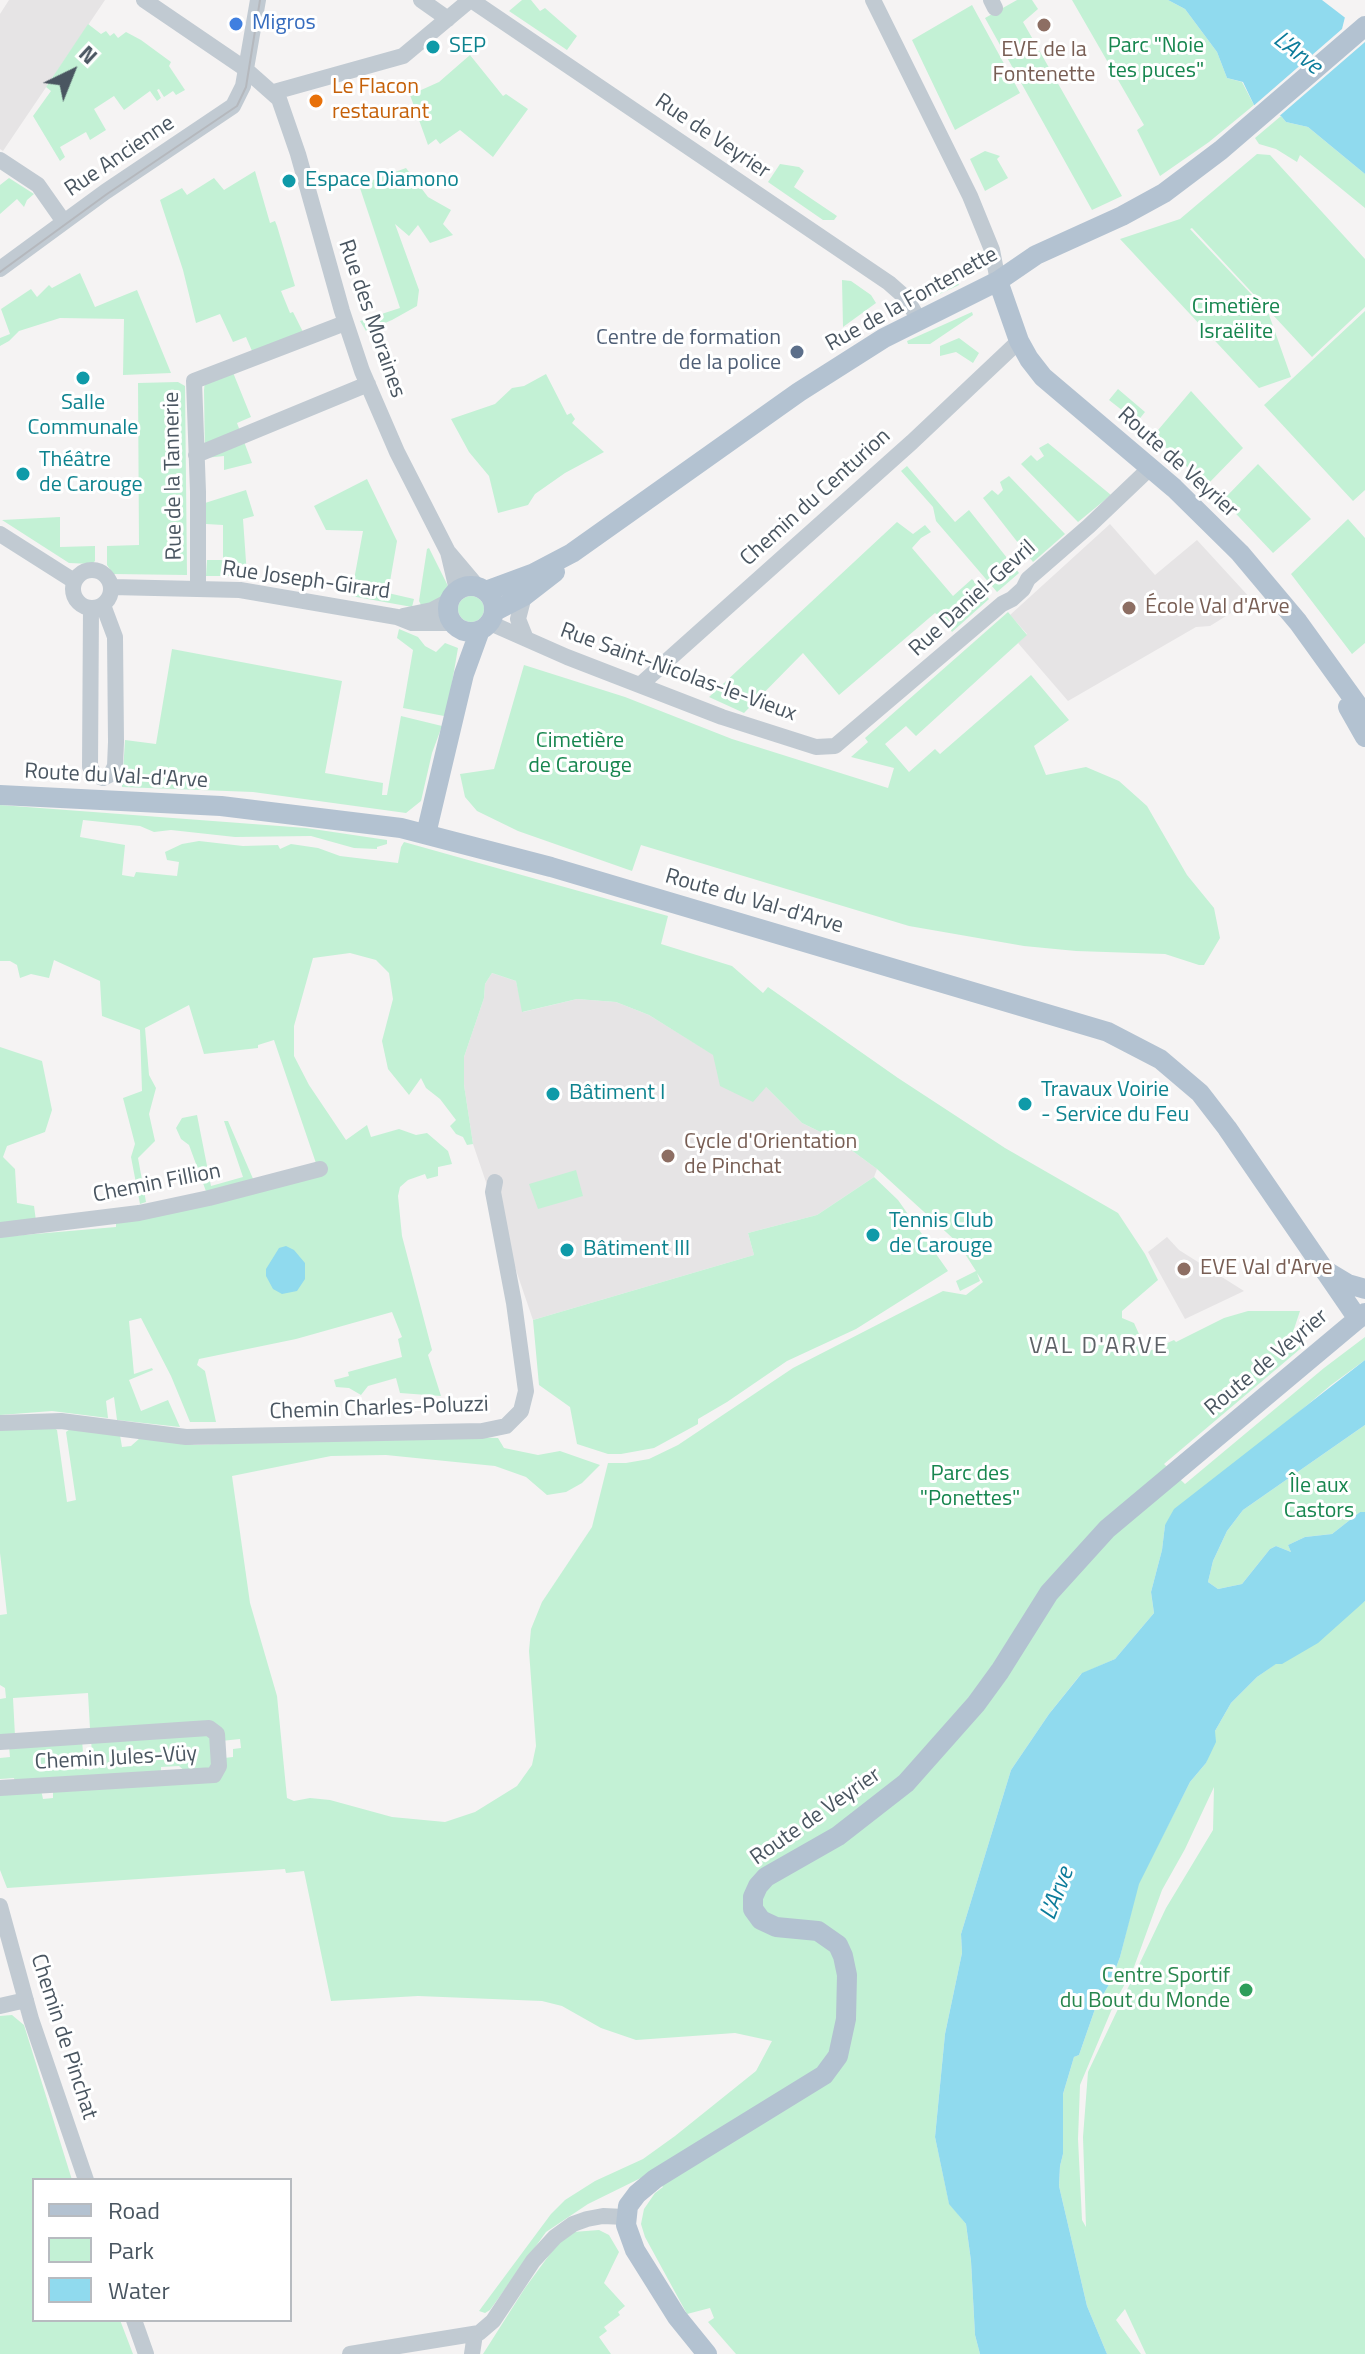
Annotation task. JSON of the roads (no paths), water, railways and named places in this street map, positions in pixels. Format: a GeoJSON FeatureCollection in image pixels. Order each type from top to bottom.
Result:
{"type":"FeatureCollection","features":[{"type":"Feature","properties":{"kind":"main road","name":"Rue de la Fontenette"},"geometry":{"type":"LineString","coordinates":[[467,592],[513,583],[572,553],[799,392],[875,343],[998,281],[1036,255],[1159,197],[1243,131],[1365,26]]}},
{"type":"Feature","properties":{"kind":"main road","name":"Route de Veyrier"},"geometry":{"type":"LineString","coordinates":[[998,281],[1019,341],[1043,377],[1200,511],[1298,622],[1365,715]]}},
{"type":"Feature","properties":{"kind":"main road","name":"Rue de la Fontenette"},"geometry":{"type":"LineString","coordinates":[[476,624],[550,577],[572,553]]}},
{"type":"Feature","properties":{"kind":"main road"},"geometry":{"type":"LineString","coordinates":[[426,834],[476,624],[494,601],[467,592],[448,616],[476,624]]}},
{"type":"Feature","properties":{"kind":"main road","name":"Route de Veyrier"},"geometry":{"type":"LineString","coordinates":[[1336,677],[1365,737]]}},
{"type":"Feature","properties":{"kind":"main road","name":"Route du Val-d'Arve"},"geometry":{"type":"LineString","coordinates":[[0,795],[221,806],[353,821],[426,834],[551,867],[1089,1025],[1160,1059],[1200,1093],[1361,1316]]}},
{"type":"Feature","properties":{"kind":"main road"},"geometry":{"type":"LineString","coordinates":[[1325,1270],[1348,1284],[1365,1289]]}},
{"type":"Feature","properties":{"kind":"main road","name":"Route de Veyrier"},"geometry":{"type":"LineString","coordinates":[[625,2217],[628,2206],[642,2189],[824,2075],[838,2056],[844,2032],[846,2002],[846,1968],[841,1950],[830,1937],[818,1931],[770,1926],[761,1920],[753,1909],[753,1897],[758,1886],[766,1877],[838,1836],[906,1783],[976,1704],[1049,1593],[1107,1529],[1361,1316]]}},
{"type":"Feature","properties":{"kind":"main road"},"geometry":{"type":"LineString","coordinates":[[625,2217],[631,2242],[644,2265],[677,2317],[707,2354]]}},
{"type":"Feature","properties":{"kind":"street"},"geometry":{"type":"LineString","coordinates":[[144,0],[274,92],[399,58],[470,0]]}},
{"type":"Feature","properties":{"kind":"street","name":"Rue Ancienne"},"geometry":{"type":"LineString","coordinates":[[0,269],[229,110],[242,92],[258,0]]}},
{"type":"Feature","properties":{"kind":"street"},"geometry":{"type":"LineString","coordinates":[[421,0],[448,19]]}},
{"type":"Feature","properties":{"kind":"street","name":"Rue de Veyrier"},"geometry":{"type":"LineString","coordinates":[[470,0],[889,283],[906,298],[919,320]]}},
{"type":"Feature","properties":{"kind":"street"},"geometry":{"type":"LineString","coordinates":[[873,0],[970,196],[992,250],[998,281]]}},
{"type":"Feature","properties":{"kind":"street","name":"Rue des Moraines"},"geometry":{"type":"LineString","coordinates":[[274,92],[282,106],[298,154],[345,323],[368,384],[397,452],[467,592]]}},
{"type":"Feature","properties":{"kind":"street"},"geometry":{"type":"LineString","coordinates":[[0,160],[38,185],[64,222]]}},
{"type":"Feature","properties":{"kind":"street","name":"Rue de la Tannerie"},"geometry":{"type":"LineString","coordinates":[[198,589],[194,381],[345,323]]}},
{"type":"Feature","properties":{"kind":"street","name":"Chemin du Centurion"},"geometry":{"type":"LineString","coordinates":[[640,685],[912,442],[1019,341]]}},
{"type":"Feature","properties":{"kind":"street"},"geometry":{"type":"LineString","coordinates":[[196,455],[368,384]]}},
{"type":"Feature","properties":{"kind":"street","name":"Rue Daniel-Gevril"},"geometry":{"type":"LineString","coordinates":[[816,747],[828,748],[844,741],[1002,604],[1012,599],[1028,579],[1151,467]]}},
{"type":"Feature","properties":{"kind":"street"},"geometry":{"type":"LineString","coordinates":[[0,534],[74,581]]}},
{"type":"Feature","properties":{"kind":"street"},"geometry":{"type":"LineString","coordinates":[[94,571],[107,578],[112,587],[108,599],[97,606],[80,604],[76,599],[74,581],[82,573],[94,571]]}},
{"type":"Feature","properties":{"kind":"street","name":"Rue Joseph-Girard"},"geometry":{"type":"LineString","coordinates":[[112,587],[240,590],[397,617],[412,623],[476,624]]}},
{"type":"Feature","properties":{"kind":"street","name":"Rue Joseph-Girard"},"geometry":{"type":"LineString","coordinates":[[397,617],[432,610],[467,592]]}},
{"type":"Feature","properties":{"kind":"street","name":"Rue Saint-Nicolas-le-Vieux"},"geometry":{"type":"LineString","coordinates":[[524,596],[518,619],[526,639]]}},
{"type":"Feature","properties":{"kind":"street"},"geometry":{"type":"LineString","coordinates":[[97,606],[115,637],[115,766],[111,774],[103,778],[95,775],[90,767],[97,606]]}},
{"type":"Feature","properties":{"kind":"street","name":"Rue Saint-Nicolas-le-Vieux"},"geometry":{"type":"LineString","coordinates":[[476,624],[526,639],[722,717],[816,747]]}},
{"type":"Feature","properties":{"kind":"street","name":"Chemin Fillion"},"geometry":{"type":"LineString","coordinates":[[0,1230],[139,1213],[320,1169]]}},
{"type":"Feature","properties":{"kind":"street","name":"Chemin Charles-Poluzzi"},"geometry":{"type":"LineString","coordinates":[[0,1423],[61,1421],[186,1437],[482,1431],[506,1426],[521,1411],[526,1391],[514,1303],[493,1192],[495,1182]]}},
{"type":"Feature","properties":{"kind":"street","name":"Chemin Jules-Vüy"},"geometry":{"type":"LineString","coordinates":[[0,1742],[209,1728],[217,1734],[219,1766],[214,1775],[0,1788]]}},
{"type":"Feature","properties":{"kind":"street","name":"Chemin de Pinchat"},"geometry":{"type":"LineString","coordinates":[[0,1906],[26,2000],[85,2178]]}},
{"type":"Feature","properties":{"kind":"street"},"geometry":{"type":"LineString","coordinates":[[0,2006],[26,2000]]}},
{"type":"Feature","properties":{"kind":"street"},"geometry":{"type":"LineString","coordinates":[[350,2354],[484,2330],[533,2261],[555,2237],[573,2224],[587,2219],[625,2217]]}},
{"type":"Feature","properties":{"kind":"street"},"geometry":{"type":"LineString","coordinates":[[135,2322],[146,2354]]}},
{"type":"Feature","properties":{"kind":"street"},"geometry":{"type":"LineString","coordinates":[[472,2354],[475,2334]]}},
{"type":"Feature","properties":{"kind":"water","name":"L'Arve"},"geometry":{"type":"Polygon","coordinates":[[[1168,0],[1322,0],[1365,33],[1365,174],[1308,127],[1286,122],[1281,116],[1254,105],[1243,82],[1227,78],[1217,52],[1185,9],[1168,0]]]}},
{"type":"Feature","properties":{"kind":"water"},"geometry":{"type":"Polygon","coordinates":[[[286,1246],[305,1263],[305,1279],[297,1291],[282,1294],[273,1289],[266,1269],[279,1248],[286,1246]]]}},
{"type":"Feature","properties":{"kind":"water","name":"L'Arve"},"geometry":{"type":"Polygon","coordinates":[[[1365,1360],[1365,1425],[1243,1510],[1227,1531],[1213,1561],[1208,1582],[1218,1589],[1242,1584],[1270,1549],[1276,1546],[1291,1552],[1288,1545],[1305,1537],[1332,1534],[1360,1512],[1365,1512],[1365,1601],[1318,1643],[1257,1677],[1231,1703],[1215,1731],[1216,1742],[1206,1763],[1190,1782],[1139,1884],[1120,1957],[1095,2009],[1079,2055],[1074,2057],[1063,2094],[1063,2154],[1059,2186],[1087,2306],[1107,2354],[980,2354],[975,2335],[966,2224],[949,2204],[935,2137],[945,2034],[962,1953],[961,1934],[1011,1770],[1049,1714],[1082,1673],[1115,1659],[1154,1613],[1151,1592],[1165,1525],[1174,1509],[1365,1360]]]}},
{"type":"Feature","properties":{"kind":"tram line"},"geometry":{"type":"LineString","coordinates":[[0,272],[107,194],[237,106],[246,87],[260,0]]}},
{"type":"Feature","properties":{"kind":"place","name":"Migros"},"geometry":{"type":"Point","coordinates":[236,24]}},
{"type":"Feature","properties":{"kind":"place","name":"EVE de la Fontenette"},"geometry":{"type":"Point","coordinates":[1044,25]}},
{"type":"Feature","properties":{"kind":"place","name":"SEP"},"geometry":{"type":"Point","coordinates":[433,47]}},
{"type":"Feature","properties":{"kind":"place","name":"Le Flacon restaurant"},"geometry":{"type":"Point","coordinates":[316,101]}},
{"type":"Feature","properties":{"kind":"place","name":"Espace Diamono"},"geometry":{"type":"Point","coordinates":[289,181]}},
{"type":"Feature","properties":{"kind":"place","name":"Centre de formation de la police"},"geometry":{"type":"Point","coordinates":[797,352]}},
{"type":"Feature","properties":{"kind":"place","name":"Salle Communale"},"geometry":{"type":"Point","coordinates":[83,378]}},
{"type":"Feature","properties":{"kind":"place","name":"Théâtre de Carouge"},"geometry":{"type":"Point","coordinates":[23,474]}},
{"type":"Feature","properties":{"kind":"place","name":"École Val d'Arve"},"geometry":{"type":"Point","coordinates":[1129,608]}},
{"type":"Feature","properties":{"kind":"place","name":"Bâtiment I"},"geometry":{"type":"Point","coordinates":[553,1094]}},
{"type":"Feature","properties":{"kind":"place","name":"Travaux Voirie - Service du Feu"},"geometry":{"type":"Point","coordinates":[1025,1104]}},
{"type":"Feature","properties":{"kind":"place","name":"Cycle d'Orientation de Pinchat"},"geometry":{"type":"Point","coordinates":[668,1156]}},
{"type":"Feature","properties":{"kind":"place","name":"Tennis Club de Carouge"},"geometry":{"type":"Point","coordinates":[873,1235]}},
{"type":"Feature","properties":{"kind":"place","name":"Bâtiment III"},"geometry":{"type":"Point","coordinates":[567,1250]}},
{"type":"Feature","properties":{"kind":"place","name":"EVE Val d'Arve"},"geometry":{"type":"Point","coordinates":[1184,1269]}},
{"type":"Feature","properties":{"kind":"place","name":"Centre Sportif du Bout du Monde"},"geometry":{"type":"Point","coordinates":[1246,1990]}},
{"type":"Feature","properties":{"kind":"district","name":"VAL D'ARVE"},"geometry":{"type":"Point","coordinates":[1099,1347]}},
{"type":"Feature","properties":{"kind":"park label","name":"Parc \"Noie tes puces\""},"geometry":{"type":"Point","coordinates":[1156,60]}},
{"type":"Feature","properties":{"kind":"park label","name":"Cimetière Israëlite"},"geometry":{"type":"Point","coordinates":[1236,320]}},
{"type":"Feature","properties":{"kind":"park label","name":"Cimetière de Carouge"},"geometry":{"type":"Point","coordinates":[580,754]}},
{"type":"Feature","properties":{"kind":"park label","name":"Parc des \"Ponettes\""},"geometry":{"type":"Point","coordinates":[970,1488]}},
{"type":"Feature","properties":{"kind":"park label","name":"Île aux Castors"},"geometry":{"type":"Point","coordinates":[1319,1500]}}]}
